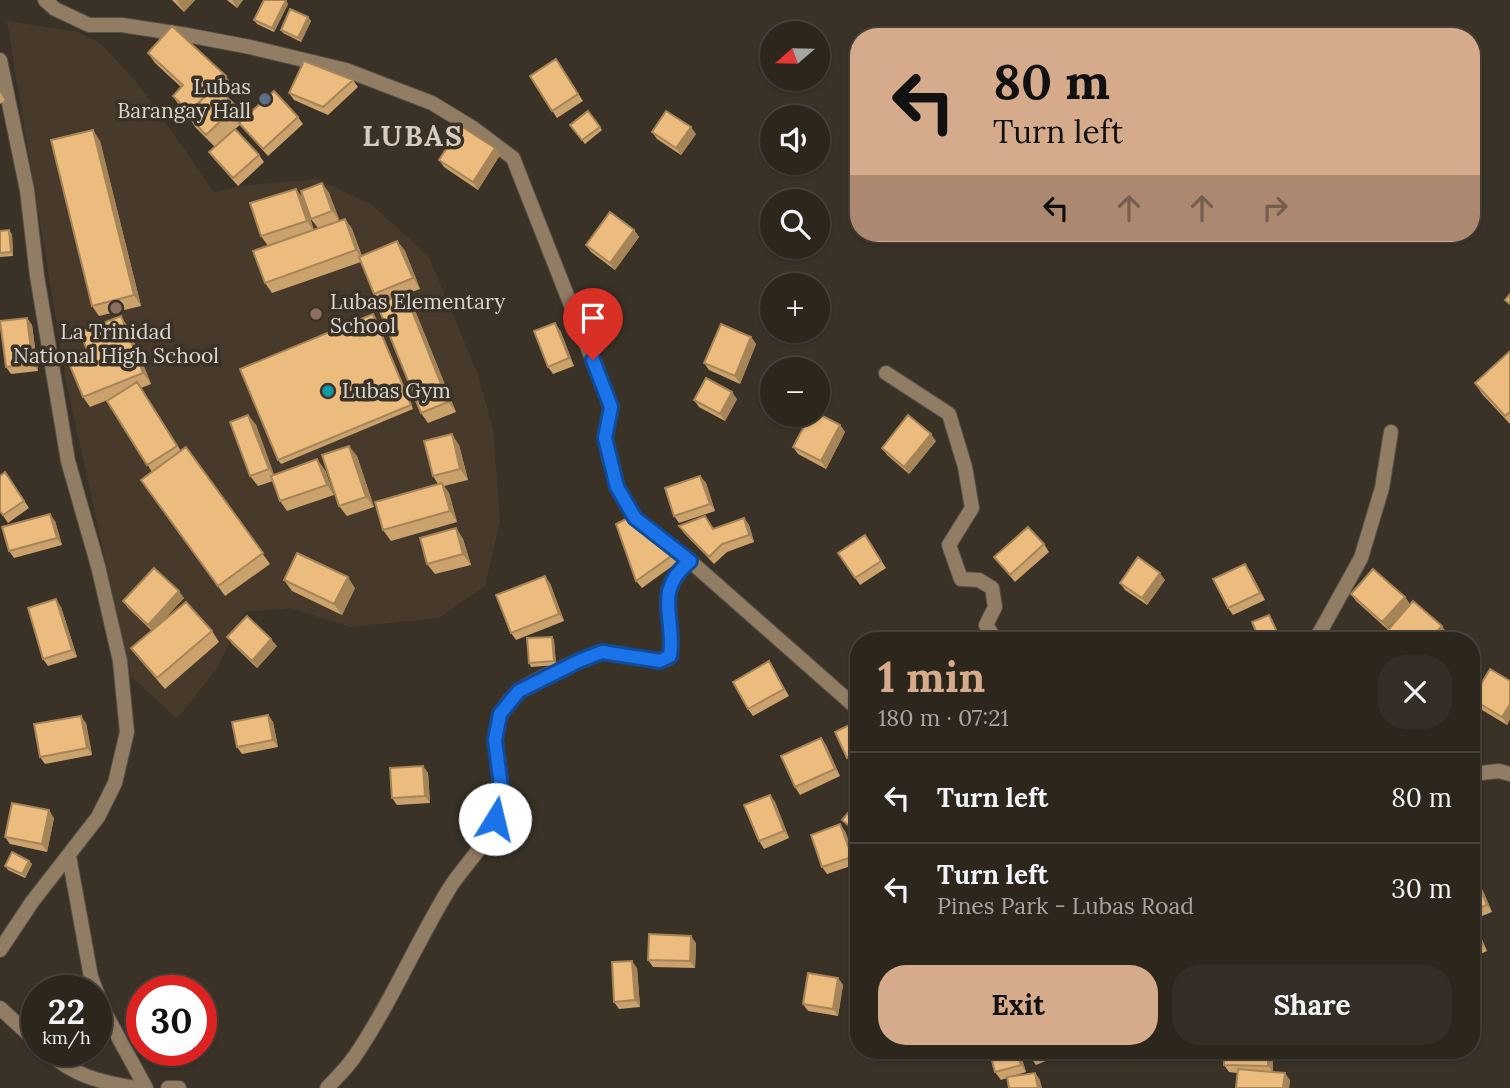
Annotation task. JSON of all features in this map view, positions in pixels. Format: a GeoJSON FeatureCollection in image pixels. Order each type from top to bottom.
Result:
{"type":"FeatureCollection","features":[{"type":"Feature","properties":{"kind":"street"},"geometry":{"type":"LineString","coordinates":[[45,0],[55,9],[89,25],[122,25],[187,35],[346,70],[432,103],[473,128],[513,158],[611,407],[605,438],[617,487],[635,518],[690,561],[850,702]]}},
{"type":"Feature","properties":{"kind":"street"},"geometry":{"type":"LineString","coordinates":[[0,60],[27,190],[37,276],[68,461],[98,566],[120,661],[127,732],[115,783],[98,817],[32,902],[0,950]]}},
{"type":"Feature","properties":{"kind":"street"},"geometry":{"type":"LineString","coordinates":[[886,373],[949,414],[965,467],[972,509],[949,545],[961,579],[979,580],[992,588],[995,607],[986,625],[991,632]]}},
{"type":"Feature","properties":{"kind":"street"},"geometry":{"type":"LineString","coordinates":[[1320,632],[1361,558],[1382,488],[1391,432]]}},
{"type":"Feature","properties":{"kind":"street"},"geometry":{"type":"LineString","coordinates":[[327,1088],[354,1058],[434,914],[457,876],[479,851],[495,819],[501,787],[495,740],[500,714],[519,691],[602,652],[651,660],[667,659],[671,647],[667,598],[671,581],[679,569],[690,561]]}},
{"type":"Feature","properties":{"kind":"street"},"geometry":{"type":"LineString","coordinates":[[1480,773],[1499,771],[1510,775]]}},
{"type":"Feature","properties":{"kind":"street"},"geometry":{"type":"LineString","coordinates":[[69,856],[92,977],[104,1011],[146,1088]]}},
{"type":"Feature","properties":{"kind":"street"},"geometry":{"type":"LineString","coordinates":[[0,1008],[21,1027]]}},
{"type":"Feature","properties":{"kind":"street"},"geometry":{"type":"LineString","coordinates":[[63,1066],[85,1077],[136,1088]]}},
{"type":"Feature","properties":{"kind":"street"},"geometry":{"type":"LineString","coordinates":[[168,1088],[179,1088]]}},
{"type":"Feature","properties":{"kind":"shaded area"},"geometry":{"type":"Polygon","coordinates":[[[7,21],[78,32],[100,43],[135,80],[215,193],[238,186],[317,179],[372,205],[429,257],[477,372],[493,429],[500,521],[485,586],[439,618],[351,627],[290,608],[244,612],[218,667],[177,719],[131,676],[67,386],[7,21]]]}},
{"type":"Feature","properties":{"kind":"building"},"geometry":{"type":"Polygon","coordinates":[[[264,0],[286,0],[272,28],[254,20],[264,0]]]}},
{"type":"Feature","properties":{"kind":"building"},"geometry":{"type":"Polygon","coordinates":[[[290,9],[308,17],[298,38],[281,30],[290,9]]]}},
{"type":"Feature","properties":{"kind":"building"},"geometry":{"type":"Polygon","coordinates":[[[172,26],[226,76],[189,112],[173,96],[183,85],[148,53],[172,26]]]}},
{"type":"Feature","properties":{"kind":"building"},"geometry":{"type":"Polygon","coordinates":[[[556,59],[578,94],[552,111],[530,76],[556,59]]]}},
{"type":"Feature","properties":{"kind":"building"},"geometry":{"type":"Polygon","coordinates":[[[304,61],[353,80],[323,107],[289,93],[304,61]]]}},
{"type":"Feature","properties":{"kind":"building"},"geometry":{"type":"Polygon","coordinates":[[[215,86],[236,106],[206,135],[187,115],[215,86]]]}},
{"type":"Feature","properties":{"kind":"building"},"geometry":{"type":"Polygon","coordinates":[[[274,91],[298,117],[263,149],[239,123],[274,91]]]}},
{"type":"Feature","properties":{"kind":"building"},"geometry":{"type":"Polygon","coordinates":[[[588,111],[600,127],[582,140],[570,125],[588,111]]]}},
{"type":"Feature","properties":{"kind":"building"},"geometry":{"type":"Polygon","coordinates":[[[666,111],[691,127],[676,148],[652,132],[666,111]]]}},
{"type":"Feature","properties":{"kind":"building"},"geometry":{"type":"Polygon","coordinates":[[[461,126],[495,148],[473,182],[439,160],[461,126]]]}},
{"type":"Feature","properties":{"kind":"building"},"geometry":{"type":"Polygon","coordinates":[[[235,129],[259,155],[233,178],[209,152],[235,129]]]}},
{"type":"Feature","properties":{"kind":"building"},"geometry":{"type":"Polygon","coordinates":[[[93,130],[134,295],[92,306],[51,140],[93,130]]]}},
{"type":"Feature","properties":{"kind":"building"},"geometry":{"type":"Polygon","coordinates":[[[322,183],[332,211],[311,219],[301,191],[322,183]]]}},
{"type":"Feature","properties":{"kind":"building"},"geometry":{"type":"Polygon","coordinates":[[[296,189],[307,221],[261,236],[250,203],[296,189]]]}},
{"type":"Feature","properties":{"kind":"building"},"geometry":{"type":"Polygon","coordinates":[[[610,212],[634,230],[610,263],[586,245],[610,212]]]}},
{"type":"Feature","properties":{"kind":"building"},"geometry":{"type":"Polygon","coordinates":[[[345,219],[356,250],[265,283],[253,251],[345,219]]]}},
{"type":"Feature","properties":{"kind":"building"},"geometry":{"type":"Polygon","coordinates":[[[9,230],[11,252],[0,253],[0,231],[9,230]]]}},
{"type":"Feature","properties":{"kind":"building"},"geometry":{"type":"Polygon","coordinates":[[[397,241],[413,278],[374,294],[359,257],[397,241]]]}},
{"type":"Feature","properties":{"kind":"building"},"geometry":{"type":"Polygon","coordinates":[[[405,293],[448,402],[421,413],[377,304],[405,293]]]}},
{"type":"Feature","properties":{"kind":"building","name":"Lubas Gym"},"geometry":{"type":"Polygon","coordinates":[[[373,314],[411,405],[278,460],[240,369],[373,314]]]}},
{"type":"Feature","properties":{"kind":"building"},"geometry":{"type":"Polygon","coordinates":[[[121,316],[143,373],[83,397],[68,361],[88,353],[80,332],[121,316]]]}},
{"type":"Feature","properties":{"kind":"building"},"geometry":{"type":"Polygon","coordinates":[[[27,318],[33,364],[6,367],[0,321],[27,318]]]}},
{"type":"Feature","properties":{"kind":"building"},"geometry":{"type":"Polygon","coordinates":[[[555,323],[569,358],[548,367],[534,331],[555,323]]]}},
{"type":"Feature","properties":{"kind":"building"},"geometry":{"type":"Polygon","coordinates":[[[721,324],[751,337],[735,376],[704,363],[721,324]]]}},
{"type":"Feature","properties":{"kind":"building"},"geometry":{"type":"Polygon","coordinates":[[[1510,351],[1510,412],[1505,416],[1475,383],[1510,351]]]}},
{"type":"Feature","properties":{"kind":"building"},"geometry":{"type":"Polygon","coordinates":[[[706,378],[732,392],[720,414],[694,400],[706,378]]]}},
{"type":"Feature","properties":{"kind":"building"},"geometry":{"type":"Polygon","coordinates":[[[137,382],[177,446],[147,465],[107,401],[137,382]]]}},
{"type":"Feature","properties":{"kind":"building"},"geometry":{"type":"Polygon","coordinates":[[[248,415],[269,469],[250,476],[230,422],[248,415]]]}},
{"type":"Feature","properties":{"kind":"building"},"geometry":{"type":"Polygon","coordinates":[[[908,415],[931,434],[904,467],[882,448],[908,415]]]}},
{"type":"Feature","properties":{"kind":"building"},"geometry":{"type":"Polygon","coordinates":[[[830,420],[840,425],[821,461],[793,447],[804,427],[830,427],[830,420]]]}},
{"type":"Feature","properties":{"kind":"building"},"geometry":{"type":"Polygon","coordinates":[[[452,434],[460,469],[433,476],[424,441],[452,434]]]}},
{"type":"Feature","properties":{"kind":"building"},"geometry":{"type":"Polygon","coordinates":[[[349,446],[366,497],[339,506],[322,455],[349,446]]]}},
{"type":"Feature","properties":{"kind":"building"},"geometry":{"type":"Polygon","coordinates":[[[186,447],[263,553],[218,586],[141,480],[186,447]]]}},
{"type":"Feature","properties":{"kind":"building"},"geometry":{"type":"Polygon","coordinates":[[[317,459],[327,485],[280,501],[271,476],[317,459]]]}},
{"type":"Feature","properties":{"kind":"building"},"geometry":{"type":"Polygon","coordinates":[[[5,472],[24,501],[3,515],[0,511],[0,476],[5,472]]]}},
{"type":"Feature","properties":{"kind":"building"},"geometry":{"type":"Polygon","coordinates":[[[700,476],[710,504],[674,516],[665,488],[700,476]]]}},
{"type":"Feature","properties":{"kind":"building"},"geometry":{"type":"Polygon","coordinates":[[[442,483],[450,511],[383,530],[375,502],[442,483]]]}},
{"type":"Feature","properties":{"kind":"building"},"geometry":{"type":"Polygon","coordinates":[[[50,514],[57,538],[9,551],[2,527],[50,514]]]}},
{"type":"Feature","properties":{"kind":"building"},"geometry":{"type":"Polygon","coordinates":[[[705,516],[713,529],[744,518],[749,535],[722,544],[709,557],[679,526],[705,516]]]}},
{"type":"Feature","properties":{"kind":"building"},"geometry":{"type":"Polygon","coordinates":[[[630,517],[677,552],[636,581],[616,524],[630,517]]]}},
{"type":"Feature","properties":{"kind":"building"},"geometry":{"type":"Polygon","coordinates":[[[1028,527],[1044,544],[1010,575],[994,557],[1028,527]]]}},
{"type":"Feature","properties":{"kind":"building"},"geometry":{"type":"Polygon","coordinates":[[[456,528],[463,554],[427,564],[420,538],[456,528]]]}},
{"type":"Feature","properties":{"kind":"building"},"geometry":{"type":"Polygon","coordinates":[[[865,535],[881,561],[855,578],[838,553],[865,535]]]}},
{"type":"Feature","properties":{"kind":"building"},"geometry":{"type":"Polygon","coordinates":[[[297,553],[348,577],[334,604],[284,580],[297,553]]]}},
{"type":"Feature","properties":{"kind":"building"},"geometry":{"type":"Polygon","coordinates":[[[1138,557],[1160,573],[1142,598],[1120,583],[1138,557]]]}},
{"type":"Feature","properties":{"kind":"building"},"geometry":{"type":"Polygon","coordinates":[[[1245,564],[1260,593],[1228,608],[1213,579],[1245,564]]]}},
{"type":"Feature","properties":{"kind":"building"},"geometry":{"type":"Polygon","coordinates":[[[154,568],[179,591],[148,625],[123,601],[154,568]]]}},
{"type":"Feature","properties":{"kind":"building"},"geometry":{"type":"Polygon","coordinates":[[[1373,569],[1405,597],[1382,622],[1351,594],[1373,569]]]}},
{"type":"Feature","properties":{"kind":"building"},"geometry":{"type":"Polygon","coordinates":[[[545,576],[559,614],[511,633],[496,595],[545,576]]]}},
{"type":"Feature","properties":{"kind":"building"},"geometry":{"type":"Polygon","coordinates":[[[56,599],[72,650],[43,659],[28,608],[56,599]]]}},
{"type":"Feature","properties":{"kind":"building"},"geometry":{"type":"Polygon","coordinates":[[[1413,601],[1442,626],[1436,632],[1388,630],[1413,601]]]}},
{"type":"Feature","properties":{"kind":"building"},"geometry":{"type":"Polygon","coordinates":[[[186,602],[212,631],[157,678],[131,648],[186,602]]]}},
{"type":"Feature","properties":{"kind":"building"},"geometry":{"type":"Polygon","coordinates":[[[1269,615],[1277,632],[1256,632],[1252,622],[1269,615]]]}},
{"type":"Feature","properties":{"kind":"building"},"geometry":{"type":"Polygon","coordinates":[[[247,616],[271,639],[252,661],[227,637],[247,616]]]}},
{"type":"Feature","properties":{"kind":"building"},"geometry":{"type":"Polygon","coordinates":[[[552,637],[554,661],[529,663],[527,638],[552,637]]]}},
{"type":"Feature","properties":{"kind":"building"},"geometry":{"type":"Polygon","coordinates":[[[769,661],[784,689],[748,709],[733,682],[769,661]]]}},
{"type":"Feature","properties":{"kind":"building"},"geometry":{"type":"Polygon","coordinates":[[[1490,669],[1510,681],[1510,704],[1502,717],[1480,704],[1480,686],[1490,669]]]}},
{"type":"Feature","properties":{"kind":"building"},"geometry":{"type":"Polygon","coordinates":[[[268,715],[273,740],[237,747],[232,722],[268,715]]]}},
{"type":"Feature","properties":{"kind":"building"},"geometry":{"type":"Polygon","coordinates":[[[81,716],[87,748],[40,757],[34,724],[81,716]]]}},
{"type":"Feature","properties":{"kind":"building"},"geometry":{"type":"Polygon","coordinates":[[[850,724],[850,757],[847,758],[835,732],[850,724]]]}},
{"type":"Feature","properties":{"kind":"building"},"geometry":{"type":"Polygon","coordinates":[[[821,738],[835,769],[795,787],[781,756],[821,738]]]}},
{"type":"Feature","properties":{"kind":"building"},"geometry":{"type":"Polygon","coordinates":[[[423,766],[425,796],[392,798],[390,768],[423,766]]]}},
{"type":"Feature","properties":{"kind":"building"},"geometry":{"type":"Polygon","coordinates":[[[770,795],[784,831],[759,841],[744,805],[770,795]]]}},
{"type":"Feature","properties":{"kind":"building"},"geometry":{"type":"Polygon","coordinates":[[[12,803],[49,810],[42,844],[5,837],[12,803]]]}},
{"type":"Feature","properties":{"kind":"building"},"geometry":{"type":"Polygon","coordinates":[[[850,811],[850,827],[842,820],[850,811]]]}},
{"type":"Feature","properties":{"kind":"building"},"geometry":{"type":"Polygon","coordinates":[[[840,824],[850,858],[822,867],[811,835],[840,824]]]}},
{"type":"Feature","properties":{"kind":"building"},"geometry":{"type":"Polygon","coordinates":[[[12,852],[29,861],[22,874],[5,866],[12,852]]]}},
{"type":"Feature","properties":{"kind":"building"},"geometry":{"type":"Polygon","coordinates":[[[1480,889],[1487,905],[1480,908],[1480,889]]]}},
{"type":"Feature","properties":{"kind":"building"},"geometry":{"type":"Polygon","coordinates":[[[649,934],[691,936],[690,961],[648,960],[649,934]]]}},
{"type":"Feature","properties":{"kind":"building"},"geometry":{"type":"Polygon","coordinates":[[[632,961],[635,1000],[614,1002],[612,962],[632,961]]]}},
{"type":"Feature","properties":{"kind":"building"},"geometry":{"type":"Polygon","coordinates":[[[808,973],[838,978],[833,1009],[803,1004],[808,973]]]}},
{"type":"Feature","properties":{"kind":"building"},"geometry":{"type":"Polygon","coordinates":[[[991,1059],[1019,1059],[1021,1065],[995,1072],[991,1059]]]}},
{"type":"Feature","properties":{"kind":"building"},"geometry":{"type":"Polygon","coordinates":[[[1224,1059],[1268,1059],[1268,1066],[1224,1065],[1224,1059]]]}},
{"type":"Feature","properties":{"kind":"building"},"geometry":{"type":"Polygon","coordinates":[[[1238,1069],[1285,1073],[1283,1088],[1236,1088],[1238,1069]]]}},
{"type":"Feature","properties":{"kind":"building"},"geometry":{"type":"Polygon","coordinates":[[[1035,1073],[1038,1088],[1009,1088],[1007,1077],[1035,1073]]]}},
{"type":"Feature","properties":{"kind":"place","name":"Lubas Barangay Hall"},"geometry":{"type":"Point","coordinates":[265,99]}},
{"type":"Feature","properties":{"kind":"place","name":"La Trinidad National High School"},"geometry":{"type":"Point","coordinates":[116,308]}},
{"type":"Feature","properties":{"kind":"place","name":"Lubas Elementary School"},"geometry":{"type":"Point","coordinates":[316,314]}},
{"type":"Feature","properties":{"kind":"place","name":"Lubas Gym"},"geometry":{"type":"Point","coordinates":[328,391]}},
{"type":"Feature","properties":{"kind":"district","name":"LUBAS"},"geometry":{"type":"Point","coordinates":[413,136]}},
{"type":"Feature","properties":{"kind":"route"},"geometry":{"type":"LineString","coordinates":[[495,819],[501,787],[495,740],[500,714],[519,691],[602,652],[660,661],[670,656],[667,598],[671,581],[679,569],[690,561],[635,518],[617,487],[605,438],[611,407],[593,360]]}}]}
